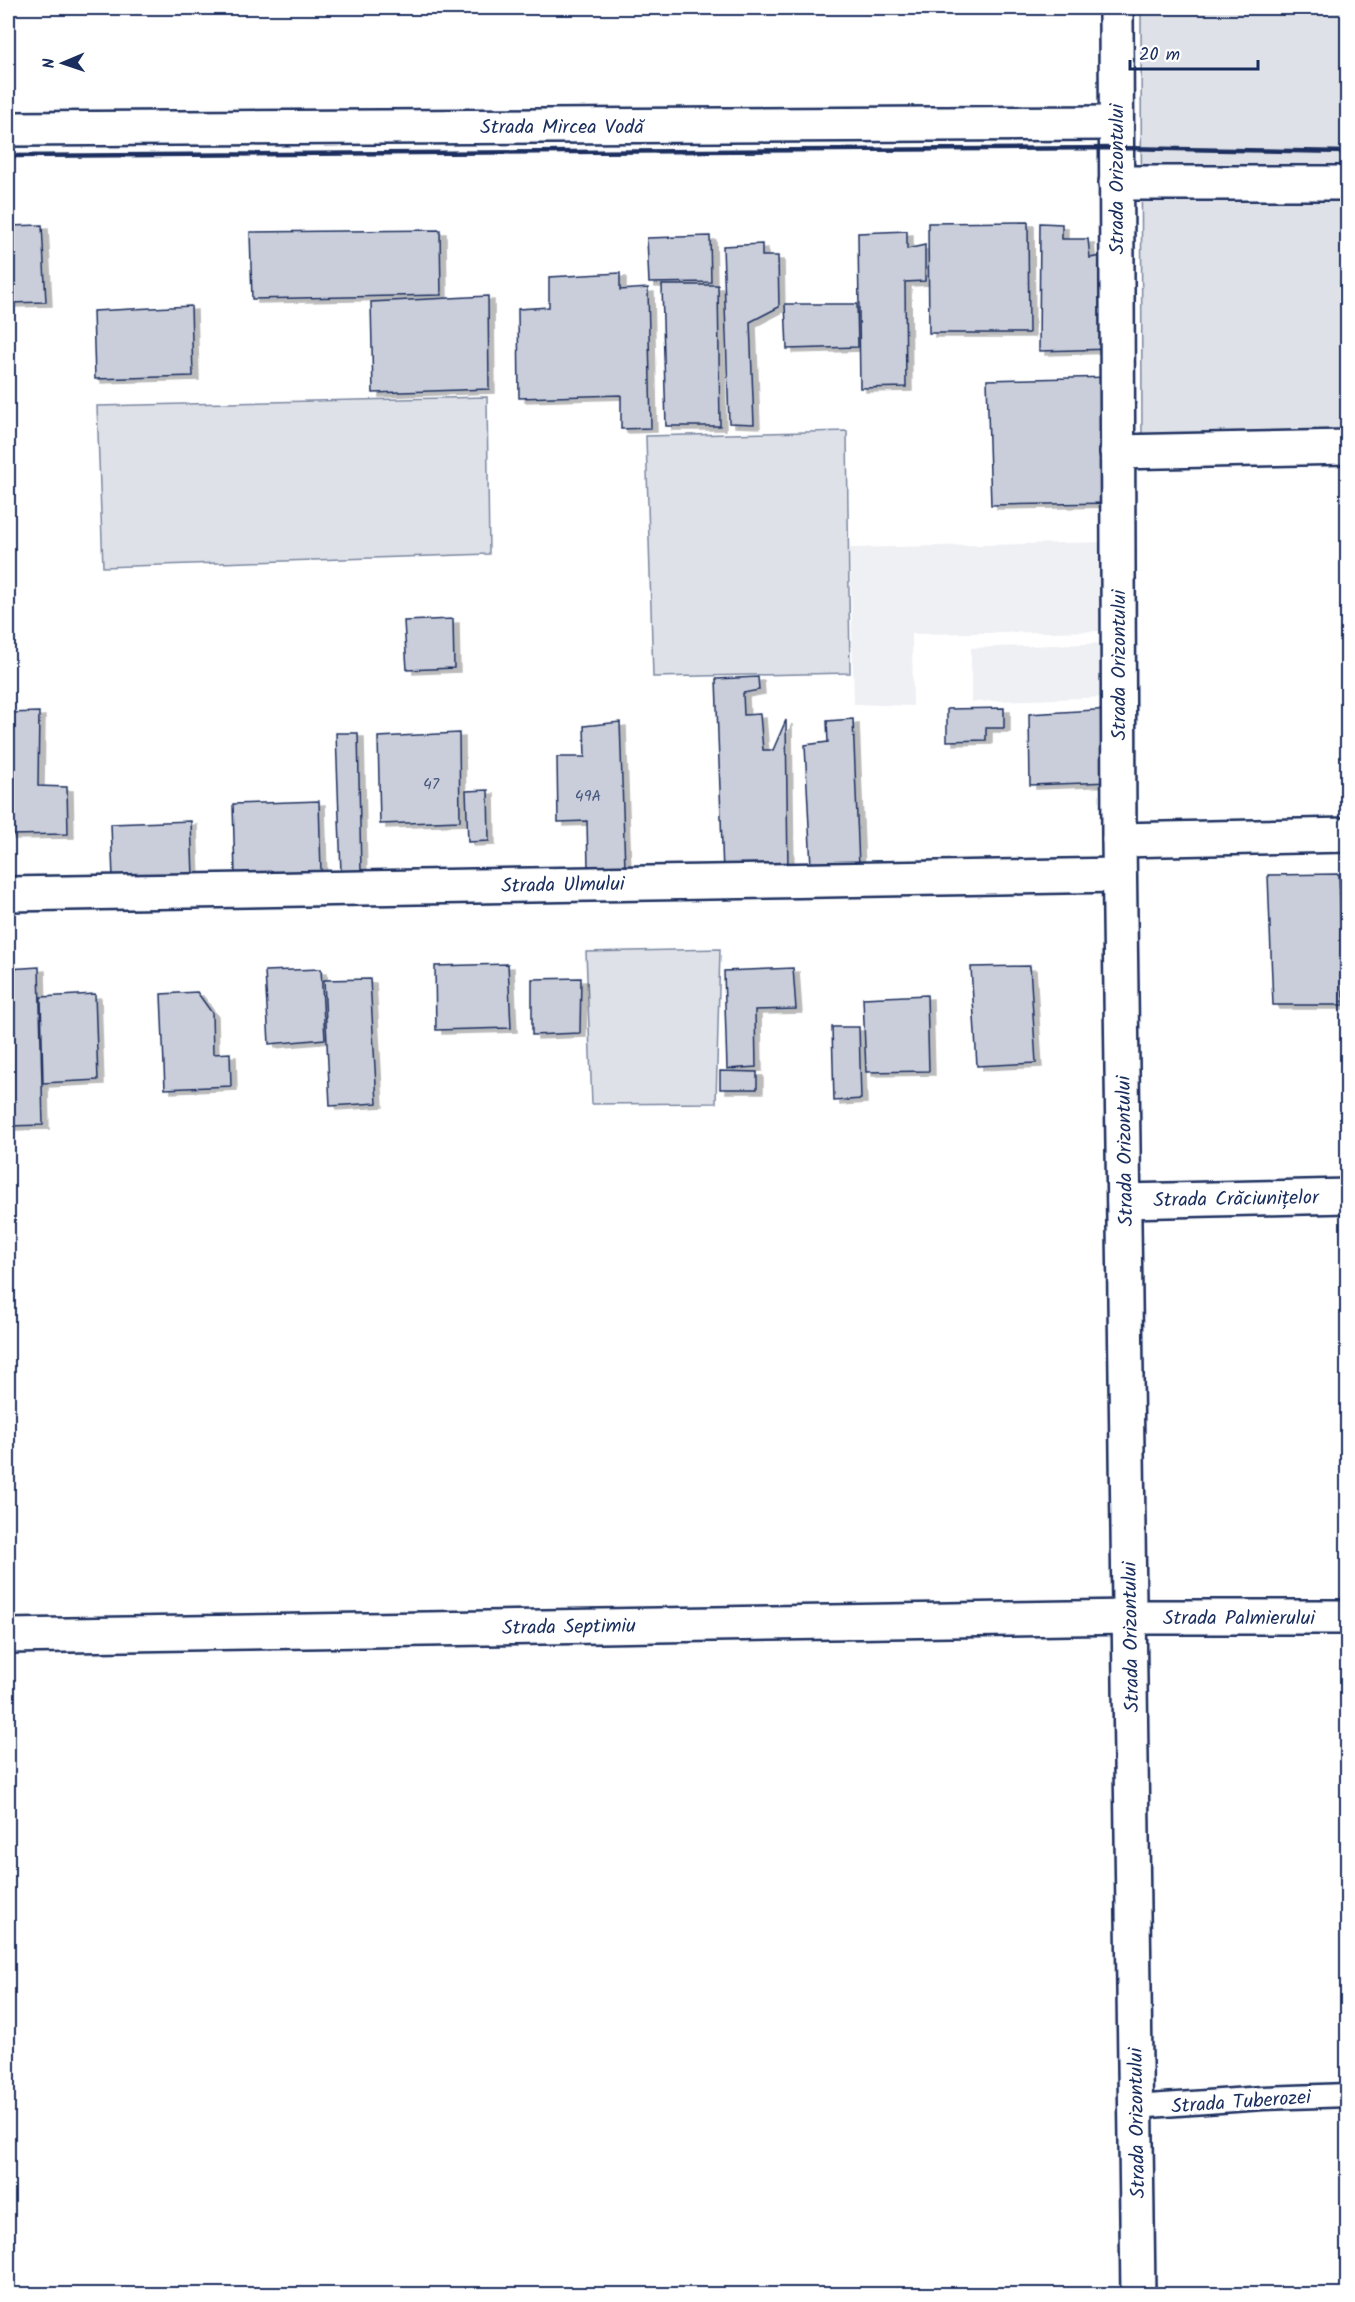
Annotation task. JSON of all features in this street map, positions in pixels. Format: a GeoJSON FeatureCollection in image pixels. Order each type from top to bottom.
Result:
{"type":"FeatureCollection","features":[{"type":"Feature","properties":{"kind":"street","name":"Strada Orizontului"},"geometry":{"type":"LineString","coordinates":[[1116,8],[1119,874],[1138,2295]]}},
{"type":"Feature","properties":{"kind":"street","name":"Strada Mircea Vodă"},"geometry":{"type":"LineString","coordinates":[[8,129],[1116,123]]}},
{"type":"Feature","properties":{"kind":"street"},"geometry":{"type":"LineString","coordinates":[[1116,183],[1347,183]]}},
{"type":"Feature","properties":{"kind":"street"},"geometry":{"type":"LineString","coordinates":[[1117,452],[1347,447]]}},
{"type":"Feature","properties":{"kind":"street"},"geometry":{"type":"LineString","coordinates":[[1119,840],[1347,835]]}},
{"type":"Feature","properties":{"kind":"street","name":"Strada Ulmului"},"geometry":{"type":"LineString","coordinates":[[8,894],[1119,874]]}},
{"type":"Feature","properties":{"kind":"street","name":"Strada Crăciunițelor"},"geometry":{"type":"LineString","coordinates":[[1124,1201],[1347,1196]]}},
{"type":"Feature","properties":{"kind":"street","name":"Strada Palmierului"},"geometry":{"type":"LineString","coordinates":[[1130,1617],[1347,1617]]}},
{"type":"Feature","properties":{"kind":"street","name":"Strada Septimiu"},"geometry":{"type":"LineString","coordinates":[[8,1635],[1130,1617]]}},
{"type":"Feature","properties":{"kind":"lane","name":"Strada Tuberozei"},"geometry":{"type":"LineString","coordinates":[[1135,2108],[1263,2098],[1347,2095]]}},
{"type":"Feature","properties":{"kind":"shaded area"},"geometry":{"type":"Polygon","coordinates":[[[1141,8],[1347,8],[1347,446],[1142,446],[1141,8]]]}},
{"type":"Feature","properties":{"kind":"shaded area"},"geometry":{"type":"Polygon","coordinates":[[[487,397],[489,554],[103,567],[97,406],[487,397]]]}},
{"type":"Feature","properties":{"kind":"shaded area"},"geometry":{"type":"Polygon","coordinates":[[[847,431],[850,673],[653,677],[646,436],[847,431]]]}},
{"type":"Feature","properties":{"kind":"shaded area"},"geometry":{"type":"Polygon","coordinates":[[[1108,542],[1112,631],[912,634],[913,706],[854,704],[850,548],[1108,542]]]}},
{"type":"Feature","properties":{"kind":"shaded area"},"geometry":{"type":"Polygon","coordinates":[[[1110,643],[1110,697],[971,702],[971,648],[1110,643]]]}},
{"type":"Feature","properties":{"kind":"shaded area"},"geometry":{"type":"Polygon","coordinates":[[[720,949],[716,1103],[592,1104],[586,952],[720,949]]]}},
{"type":"Feature","properties":{"kind":"building"},"geometry":{"type":"Polygon","coordinates":[[[1028,222],[1029,333],[929,333],[928,223],[1028,222]]]}},
{"type":"Feature","properties":{"kind":"building"},"geometry":{"type":"Polygon","coordinates":[[[1040,223],[1062,224],[1062,239],[1088,239],[1090,258],[1111,254],[1113,349],[1039,351],[1040,223]]]}},
{"type":"Feature","properties":{"kind":"building"},"geometry":{"type":"Polygon","coordinates":[[[42,225],[46,302],[8,303],[8,226],[42,225]]]}},
{"type":"Feature","properties":{"kind":"building"},"geometry":{"type":"Polygon","coordinates":[[[440,230],[441,295],[252,299],[250,232],[440,230]]]}},
{"type":"Feature","properties":{"kind":"building"},"geometry":{"type":"Polygon","coordinates":[[[907,231],[907,249],[925,245],[925,281],[905,282],[906,387],[860,388],[858,233],[907,231]]]}},
{"type":"Feature","properties":{"kind":"building"},"geometry":{"type":"Polygon","coordinates":[[[710,236],[711,282],[649,283],[647,238],[710,236]]]}},
{"type":"Feature","properties":{"kind":"building"},"geometry":{"type":"Polygon","coordinates":[[[762,244],[762,256],[778,256],[779,307],[750,322],[754,424],[729,423],[723,246],[762,244]]]}},
{"type":"Feature","properties":{"kind":"building"},"geometry":{"type":"Polygon","coordinates":[[[620,273],[620,290],[648,288],[651,428],[621,429],[621,395],[519,398],[518,309],[549,307],[549,277],[620,273]]]}},
{"type":"Feature","properties":{"kind":"building"},"geometry":{"type":"Polygon","coordinates":[[[662,285],[718,285],[720,426],[666,426],[662,285]]]}},
{"type":"Feature","properties":{"kind":"building"},"geometry":{"type":"Polygon","coordinates":[[[488,296],[489,389],[373,393],[371,302],[488,296]]]}},
{"type":"Feature","properties":{"kind":"building"},"geometry":{"type":"Polygon","coordinates":[[[785,304],[857,304],[858,347],[787,349],[785,304]]]}},
{"type":"Feature","properties":{"kind":"building"},"geometry":{"type":"Polygon","coordinates":[[[191,306],[193,376],[95,379],[93,311],[191,306]]]}},
{"type":"Feature","properties":{"kind":"building"},"geometry":{"type":"Polygon","coordinates":[[[1110,377],[1113,503],[991,505],[987,380],[1110,377]]]}},
{"type":"Feature","properties":{"kind":"building"},"geometry":{"type":"Polygon","coordinates":[[[453,619],[454,668],[407,670],[404,621],[453,619]]]}},
{"type":"Feature","properties":{"kind":"building"},"geometry":{"type":"Polygon","coordinates":[[[758,677],[759,690],[743,693],[744,715],[760,714],[763,750],[773,750],[786,720],[788,870],[723,873],[716,679],[758,677]]]}},
{"type":"Feature","properties":{"kind":"building"},"geometry":{"type":"Polygon","coordinates":[[[1004,708],[1004,728],[986,728],[986,740],[947,741],[947,709],[1004,708]]]}},
{"type":"Feature","properties":{"kind":"building"},"geometry":{"type":"Polygon","coordinates":[[[1111,709],[1111,782],[1030,785],[1029,714],[1111,709]]]}},
{"type":"Feature","properties":{"kind":"building"},"geometry":{"type":"Polygon","coordinates":[[[39,712],[38,786],[67,787],[68,834],[8,835],[8,713],[39,712]]]}},
{"type":"Feature","properties":{"kind":"building"},"geometry":{"type":"Polygon","coordinates":[[[853,719],[859,866],[811,867],[805,745],[828,742],[827,721],[853,719]]]}},
{"type":"Feature","properties":{"kind":"building"},"geometry":{"type":"Polygon","coordinates":[[[620,722],[625,868],[588,868],[587,821],[558,822],[557,757],[585,757],[584,726],[620,722]]]}},
{"type":"Feature","properties":{"kind":"building"},"geometry":{"type":"Polygon","coordinates":[[[336,733],[358,733],[361,871],[341,873],[336,733]]]}},
{"type":"Feature","properties":{"kind":"building"},"geometry":{"type":"Polygon","coordinates":[[[459,733],[460,821],[380,824],[378,737],[459,733]]]}},
{"type":"Feature","properties":{"kind":"building"},"geometry":{"type":"Polygon","coordinates":[[[488,790],[489,841],[468,842],[466,791],[488,790]]]}},
{"type":"Feature","properties":{"kind":"building"},"geometry":{"type":"Polygon","coordinates":[[[319,801],[321,873],[235,875],[233,804],[319,801]]]}},
{"type":"Feature","properties":{"kind":"building"},"geometry":{"type":"Polygon","coordinates":[[[191,821],[193,876],[113,879],[111,824],[191,821]]]}},
{"type":"Feature","properties":{"kind":"building"},"geometry":{"type":"Polygon","coordinates":[[[1339,874],[1343,1005],[1273,1005],[1268,875],[1339,874]]]}},
{"type":"Feature","properties":{"kind":"building"},"geometry":{"type":"Polygon","coordinates":[[[508,964],[511,1028],[436,1030],[435,966],[508,964]]]}},
{"type":"Feature","properties":{"kind":"building"},"geometry":{"type":"Polygon","coordinates":[[[1030,966],[1036,1063],[977,1066],[971,967],[1030,966]]]}},
{"type":"Feature","properties":{"kind":"building"},"geometry":{"type":"Polygon","coordinates":[[[39,967],[43,1125],[8,1126],[8,969],[39,967]]]}},
{"type":"Feature","properties":{"kind":"building"},"geometry":{"type":"Polygon","coordinates":[[[793,968],[796,1009],[755,1010],[756,1067],[727,1069],[724,971],[793,968]]]}},
{"type":"Feature","properties":{"kind":"building"},"geometry":{"type":"Polygon","coordinates":[[[321,969],[325,1039],[269,1044],[265,971],[321,969]]]}},
{"type":"Feature","properties":{"kind":"building"},"geometry":{"type":"Polygon","coordinates":[[[581,978],[580,1033],[532,1035],[532,979],[581,978]]]}},
{"type":"Feature","properties":{"kind":"building"},"geometry":{"type":"Polygon","coordinates":[[[370,979],[377,1103],[330,1106],[324,980],[370,979]]]}},
{"type":"Feature","properties":{"kind":"building"},"geometry":{"type":"Polygon","coordinates":[[[197,992],[212,1013],[213,1054],[230,1053],[231,1086],[165,1089],[161,994],[197,992]]]}},
{"type":"Feature","properties":{"kind":"building"},"geometry":{"type":"Polygon","coordinates":[[[95,994],[98,1080],[43,1083],[41,997],[95,994]]]}},
{"type":"Feature","properties":{"kind":"building"},"geometry":{"type":"Polygon","coordinates":[[[927,995],[929,1071],[866,1072],[863,998],[927,995]]]}},
{"type":"Feature","properties":{"kind":"building"},"geometry":{"type":"Polygon","coordinates":[[[832,1027],[859,1027],[861,1099],[834,1101],[832,1027]]]}},
{"type":"Feature","properties":{"kind":"building"},"geometry":{"type":"Polygon","coordinates":[[[720,1071],[757,1072],[757,1089],[720,1089],[720,1071]]]}},
{"type":"Feature","properties":{"kind":"railway"},"geometry":{"type":"LineString","coordinates":[[8,156],[1117,148],[1348,152]]}}]}
